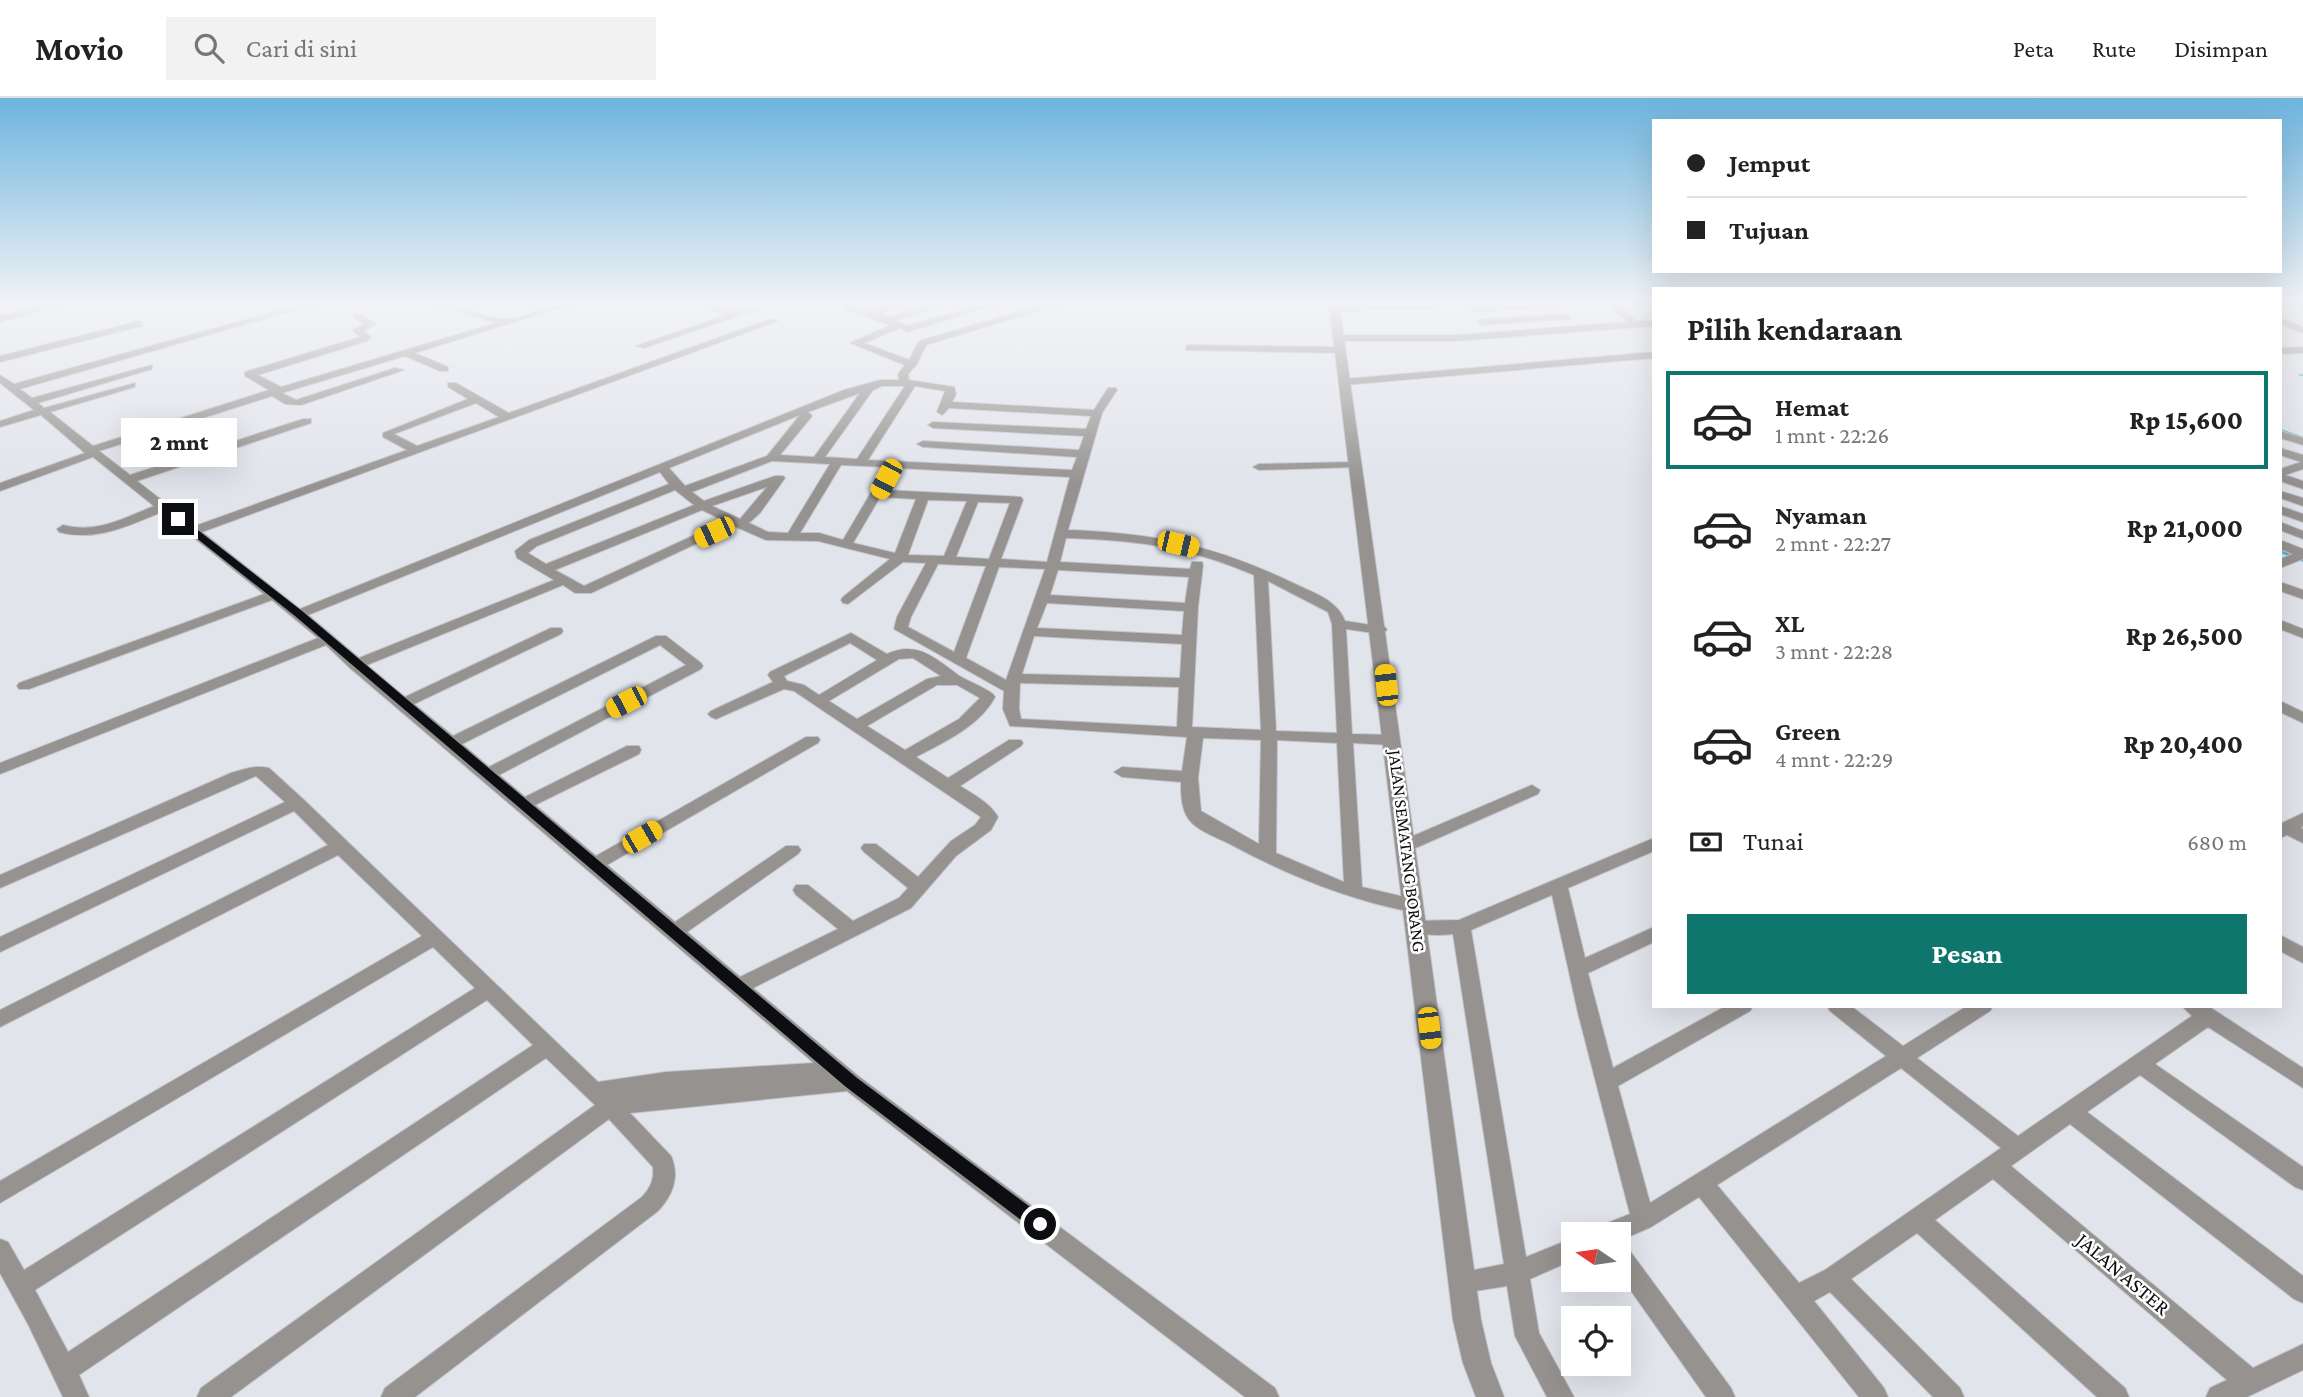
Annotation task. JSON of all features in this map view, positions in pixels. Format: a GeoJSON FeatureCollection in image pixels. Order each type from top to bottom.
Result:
{"type":"FeatureCollection","features":[{"type":"Feature","properties":{"kind":"street"},"geometry":{"type":"LineString","coordinates":[[0,424],[16,394],[116,364]]}},
{"type":"Feature","properties":{"kind":"street"},"geometry":{"type":"LineString","coordinates":[[283,364],[249,374],[289,402],[297,403],[399,370]]}},
{"type":"Feature","properties":{"kind":"street"},"geometry":{"type":"LineString","coordinates":[[0,487],[91,452],[366,364]]}},
{"type":"Feature","properties":{"kind":"street"},"geometry":{"type":"LineString","coordinates":[[431,364],[444,369]]}},
{"type":"Feature","properties":{"kind":"street"},"geometry":{"type":"LineString","coordinates":[[193,531],[652,364]]}},
{"type":"Feature","properties":{"kind":"street"},"geometry":{"type":"LineString","coordinates":[[909,383],[903,374],[912,364]]}},
{"type":"Feature","properties":{"kind":"street","name":"JALAN SEMATANG BORANG"},"geometry":{"type":"LineString","coordinates":[[1338,364],[1344,382],[1355,465],[1385,739],[1405,846],[1406,904],[1417,926],[1462,1282],[1477,1363],[1490,1397]]}},
{"type":"Feature","properties":{"kind":"street"},"geometry":{"type":"LineString","coordinates":[[1344,382],[1555,364]]}},
{"type":"Feature","properties":{"kind":"street"},"geometry":{"type":"LineString","coordinates":[[16,394],[148,367]]}},
{"type":"Feature","properties":{"kind":"street"},"geometry":{"type":"LineString","coordinates":[[298,614],[848,391],[869,388],[880,383],[909,383],[950,389],[947,405],[909,466]]}},
{"type":"Feature","properties":{"kind":"street"},"geometry":{"type":"LineString","coordinates":[[860,463],[909,383]]}},
{"type":"Feature","properties":{"kind":"street"},"geometry":{"type":"LineString","coordinates":[[16,394],[131,385]]}},
{"type":"Feature","properties":{"kind":"street"},"geometry":{"type":"LineString","coordinates":[[452,385],[506,416]]}},
{"type":"Feature","properties":{"kind":"street"},"geometry":{"type":"LineString","coordinates":[[817,461],[869,388]]}},
{"type":"Feature","properties":{"kind":"street"},"geometry":{"type":"LineString","coordinates":[[1112,390],[1097,413],[1059,534],[1042,599],[1028,632],[1013,683],[1009,711],[1015,723],[1385,739]]}},
{"type":"Feature","properties":{"kind":"street"},"geometry":{"type":"LineString","coordinates":[[16,394],[130,479],[275,594],[326,640],[844,1076],[1266,1397]]}},
{"type":"Feature","properties":{"kind":"street"},"geometry":{"type":"LineString","coordinates":[[414,449],[387,435],[388,433],[477,399]]}},
{"type":"Feature","properties":{"kind":"street"},"geometry":{"type":"LineString","coordinates":[[947,405],[1097,413]]}},
{"type":"Feature","properties":{"kind":"street"},"geometry":{"type":"LineString","coordinates":[[771,458],[807,416],[801,411]]}},
{"type":"Feature","properties":{"kind":"street"},"geometry":{"type":"LineString","coordinates":[[130,479],[307,421]]}},
{"type":"Feature","properties":{"kind":"street"},"geometry":{"type":"LineString","coordinates":[[933,425],[1091,433]]}},
{"type":"Feature","properties":{"kind":"street"},"geometry":{"type":"LineString","coordinates":[[2282,434],[2303,442]]}},
{"type":"Feature","properties":{"kind":"street"},"geometry":{"type":"LineString","coordinates":[[923,444],[1084,454]]}},
{"type":"Feature","properties":{"kind":"street"},"geometry":{"type":"LineString","coordinates":[[2282,452],[2303,459]]}},
{"type":"Feature","properties":{"kind":"street"},"geometry":{"type":"LineString","coordinates":[[792,460],[756,510],[738,523],[593,588],[580,590],[522,555],[521,551],[533,543],[680,488],[771,458],[909,466],[1023,486]]}},
{"type":"Feature","properties":{"kind":"street"},"geometry":{"type":"LineString","coordinates":[[792,536],[838,461]]}},
{"type":"Feature","properties":{"kind":"street"},"geometry":{"type":"LineString","coordinates":[[846,545],[894,465]]}},
{"type":"Feature","properties":{"kind":"street"},"geometry":{"type":"LineString","coordinates":[[1259,467],[1355,465]]}},
{"type":"Feature","properties":{"kind":"street"},"geometry":{"type":"LineString","coordinates":[[662,467],[680,488],[702,506],[766,536],[819,537],[900,558],[1195,573]]}},
{"type":"Feature","properties":{"kind":"street"},"geometry":{"type":"LineString","coordinates":[[2282,474],[2298,467]]}},
{"type":"Feature","properties":{"kind":"street"},"geometry":{"type":"LineString","coordinates":[[878,493],[974,498],[1077,474]]}},
{"type":"Feature","properties":{"kind":"street"},"geometry":{"type":"LineString","coordinates":[[2282,476],[2303,485]]}},
{"type":"Feature","properties":{"kind":"street"},"geometry":{"type":"LineString","coordinates":[[545,569],[702,506],[778,479]]}},
{"type":"Feature","properties":{"kind":"street"},"geometry":{"type":"LineString","coordinates":[[958,659],[1023,486]]}},
{"type":"Feature","properties":{"kind":"street"},"geometry":{"type":"LineString","coordinates":[[2282,495],[2303,502]]}},
{"type":"Feature","properties":{"kind":"street"},"geometry":{"type":"LineString","coordinates":[[848,600],[900,558],[922,496]]}},
{"type":"Feature","properties":{"kind":"street"},"geometry":{"type":"LineString","coordinates":[[974,498],[942,559],[904,617],[901,629],[958,659],[1013,683],[1186,683]]}},
{"type":"Feature","properties":{"kind":"street"},"geometry":{"type":"LineString","coordinates":[[63,529],[86,535],[163,507]]}},
{"type":"Feature","properties":{"kind":"street"},"geometry":{"type":"LineString","coordinates":[[2282,511],[2303,518]]}},
{"type":"Feature","properties":{"kind":"street"},"geometry":{"type":"LineString","coordinates":[[2282,527],[2303,535]]}},
{"type":"Feature","properties":{"kind":"street"},"geometry":{"type":"LineString","coordinates":[[1059,534],[1167,542],[1200,549],[1261,575],[1335,612],[1343,625],[1350,738],[1353,892]]}},
{"type":"Feature","properties":{"kind":"street"},"geometry":{"type":"LineString","coordinates":[[2282,546],[2297,558]]}},
{"type":"Feature","properties":{"kind":"street"},"geometry":{"type":"LineString","coordinates":[[1200,549],[1191,607],[1191,640],[1186,683],[1193,814],[1267,857],[1353,892],[1406,904]]}},
{"type":"Feature","properties":{"kind":"street"},"geometry":{"type":"LineString","coordinates":[[1261,575],[1269,736],[1267,857]]}},
{"type":"Feature","properties":{"kind":"street"},"geometry":{"type":"LineString","coordinates":[[355,664],[562,581]]}},
{"type":"Feature","properties":{"kind":"street"},"geometry":{"type":"LineString","coordinates":[[2282,587],[2303,595]]}},
{"type":"Feature","properties":{"kind":"street"},"geometry":{"type":"LineString","coordinates":[[24,685],[275,594]]}},
{"type":"Feature","properties":{"kind":"street"},"geometry":{"type":"LineString","coordinates":[[1042,599],[1191,607]]}},
{"type":"Feature","properties":{"kind":"street"},"geometry":{"type":"LineString","coordinates":[[1343,625],[1373,629]]}},
{"type":"Feature","properties":{"kind":"street"},"geometry":{"type":"LineString","coordinates":[[2282,625],[2299,632]]}},
{"type":"Feature","properties":{"kind":"street"},"geometry":{"type":"LineString","coordinates":[[402,704],[556,631]]}},
{"type":"Feature","properties":{"kind":"street"},"geometry":{"type":"LineString","coordinates":[[1028,632],[1191,640]]}},
{"type":"Feature","properties":{"kind":"street"},"geometry":{"type":"LineString","coordinates":[[2282,637],[2299,632]]}},
{"type":"Feature","properties":{"kind":"street"},"geometry":{"type":"LineString","coordinates":[[740,986],[905,903],[958,844],[988,824],[990,817],[985,810],[821,700],[799,688],[782,684],[775,676],[851,637],[887,660]]}},
{"type":"Feature","properties":{"kind":"street"},"geometry":{"type":"LineString","coordinates":[[450,744],[661,639],[696,666],[486,775]]}},
{"type":"Feature","properties":{"kind":"street"},"geometry":{"type":"LineString","coordinates":[[0,769],[326,640]]}},
{"type":"Feature","properties":{"kind":"street"},"geometry":{"type":"LineString","coordinates":[[821,700],[905,652],[918,653],[954,679],[988,696],[983,707],[904,757]]}},
{"type":"Feature","properties":{"kind":"street"},"geometry":{"type":"LineString","coordinates":[[858,725],[932,682],[954,679]]}},
{"type":"Feature","properties":{"kind":"street"},"geometry":{"type":"LineString","coordinates":[[716,714],[782,684]]}},
{"type":"Feature","properties":{"kind":"street"},"geometry":{"type":"LineString","coordinates":[[594,865],[812,740]]}},
{"type":"Feature","properties":{"kind":"street"},"geometry":{"type":"LineString","coordinates":[[948,786],[1015,743]]}},
{"type":"Feature","properties":{"kind":"street"},"geometry":{"type":"LineString","coordinates":[[522,804],[633,750]]}},
{"type":"Feature","properties":{"kind":"street"},"geometry":{"type":"LineString","coordinates":[[0,883],[237,776],[255,771],[268,775],[602,1098],[663,1163],[666,1174],[660,1194],[650,1204],[394,1397]]}},
{"type":"Feature","properties":{"kind":"street"},"geometry":{"type":"LineString","coordinates":[[1122,772],[1190,777]]}},
{"type":"Feature","properties":{"kind":"street"},"geometry":{"type":"LineString","coordinates":[[1405,846],[1532,790]]}},
{"type":"Feature","properties":{"kind":"street"},"geometry":{"type":"LineString","coordinates":[[0,945],[297,803]]}},
{"type":"Feature","properties":{"kind":"street"},"geometry":{"type":"LineString","coordinates":[[2290,832],[2303,819]]}},
{"type":"Feature","properties":{"kind":"street"},"geometry":{"type":"LineString","coordinates":[[0,1019],[341,846]]}},
{"type":"Feature","properties":{"kind":"street"},"geometry":{"type":"LineString","coordinates":[[870,848],[920,888]]}},
{"type":"Feature","properties":{"kind":"street"},"geometry":{"type":"LineString","coordinates":[[674,932],[792,850]]}},
{"type":"Feature","properties":{"kind":"street"},"geometry":{"type":"LineString","coordinates":[[1417,926],[1434,929],[1461,927],[1650,851]]}},
{"type":"Feature","properties":{"kind":"street"},"geometry":{"type":"LineString","coordinates":[[1559,887],[1606,1082],[1643,1220]]}},
{"type":"Feature","properties":{"kind":"street"},"geometry":{"type":"LineString","coordinates":[[802,890],[852,930]]}},
{"type":"Feature","properties":{"kind":"street"},"geometry":{"type":"LineString","coordinates":[[1461,927],[1527,1336],[1562,1397]]}},
{"type":"Feature","properties":{"kind":"street"},"geometry":{"type":"LineString","coordinates":[[1578,970],[1652,935]]}},
{"type":"Feature","properties":{"kind":"street"},"geometry":{"type":"LineString","coordinates":[[0,1193],[436,937]]}},
{"type":"Feature","properties":{"kind":"street"},"geometry":{"type":"LineString","coordinates":[[2282,943],[2301,953]]}},
{"type":"Feature","properties":{"kind":"street"},"geometry":{"type":"LineString","coordinates":[[20,1286],[489,989]]}},
{"type":"Feature","properties":{"kind":"street"},"geometry":{"type":"LineString","coordinates":[[1606,1082],[1740,1008]]}},
{"type":"Feature","properties":{"kind":"street"},"geometry":{"type":"LineString","coordinates":[[1839,1008],[2018,1149]]}},
{"type":"Feature","properties":{"kind":"street"},"geometry":{"type":"LineString","coordinates":[[1631,1225],[1643,1220],[1980,1008]]}},
{"type":"Feature","properties":{"kind":"street"},"geometry":{"type":"LineString","coordinates":[[1796,1298],[1833,1278],[2140,1064],[2200,1011],[2303,1079]]}},
{"type":"Feature","properties":{"kind":"street"},"geometry":{"type":"LineString","coordinates":[[63,1370],[548,1046]]}},
{"type":"Feature","properties":{"kind":"street"},"geometry":{"type":"LineString","coordinates":[[2140,1064],[2303,1180]]}},
{"type":"Feature","properties":{"kind":"street"},"geometry":{"type":"LineString","coordinates":[[210,1397],[602,1098],[844,1076]]}},
{"type":"Feature","properties":{"kind":"street"},"geometry":{"type":"LineString","coordinates":[[2070,1112],[2303,1291]]}},
{"type":"Feature","properties":{"kind":"street","name":"JALAN ASTER"},"geometry":{"type":"LineString","coordinates":[[1994,1166],[2251,1383]]}},
{"type":"Feature","properties":{"kind":"street"},"geometry":{"type":"LineString","coordinates":[[1701,1183],[1875,1397]]}},
{"type":"Feature","properties":{"kind":"street"},"geometry":{"type":"LineString","coordinates":[[1918,1219],[2116,1397]]}},
{"type":"Feature","properties":{"kind":"street"},"geometry":{"type":"LineString","coordinates":[[0,1250],[76,1397]]}},
{"type":"Feature","properties":{"kind":"street"},"geometry":{"type":"LineString","coordinates":[[1462,1282],[1516,1273],[1561,1254]]}},
{"type":"Feature","properties":{"kind":"street"},"geometry":{"type":"LineString","coordinates":[[1631,1272],[1722,1397]]}},
{"type":"Feature","properties":{"kind":"street"},"geometry":{"type":"LineString","coordinates":[[1833,1278],[1951,1397]]}},
{"type":"Feature","properties":{"kind":"street"},"geometry":{"type":"LineString","coordinates":[[2219,1397],[2303,1357]]}},
{"type":"Feature","properties":{"kind":"waterway"},"geometry":{"type":"LineString","coordinates":[[2282,431],[2303,438]]}},
{"type":"Feature","properties":{"kind":"waterway"},"geometry":{"type":"LineString","coordinates":[[2282,552],[2303,560]]}},
{"type":"Feature","properties":{"kind":"route"},"geometry":{"type":"LineString","coordinates":[[178,519],[275,594],[326,640],[851,1082],[1040,1224]]}}]}
